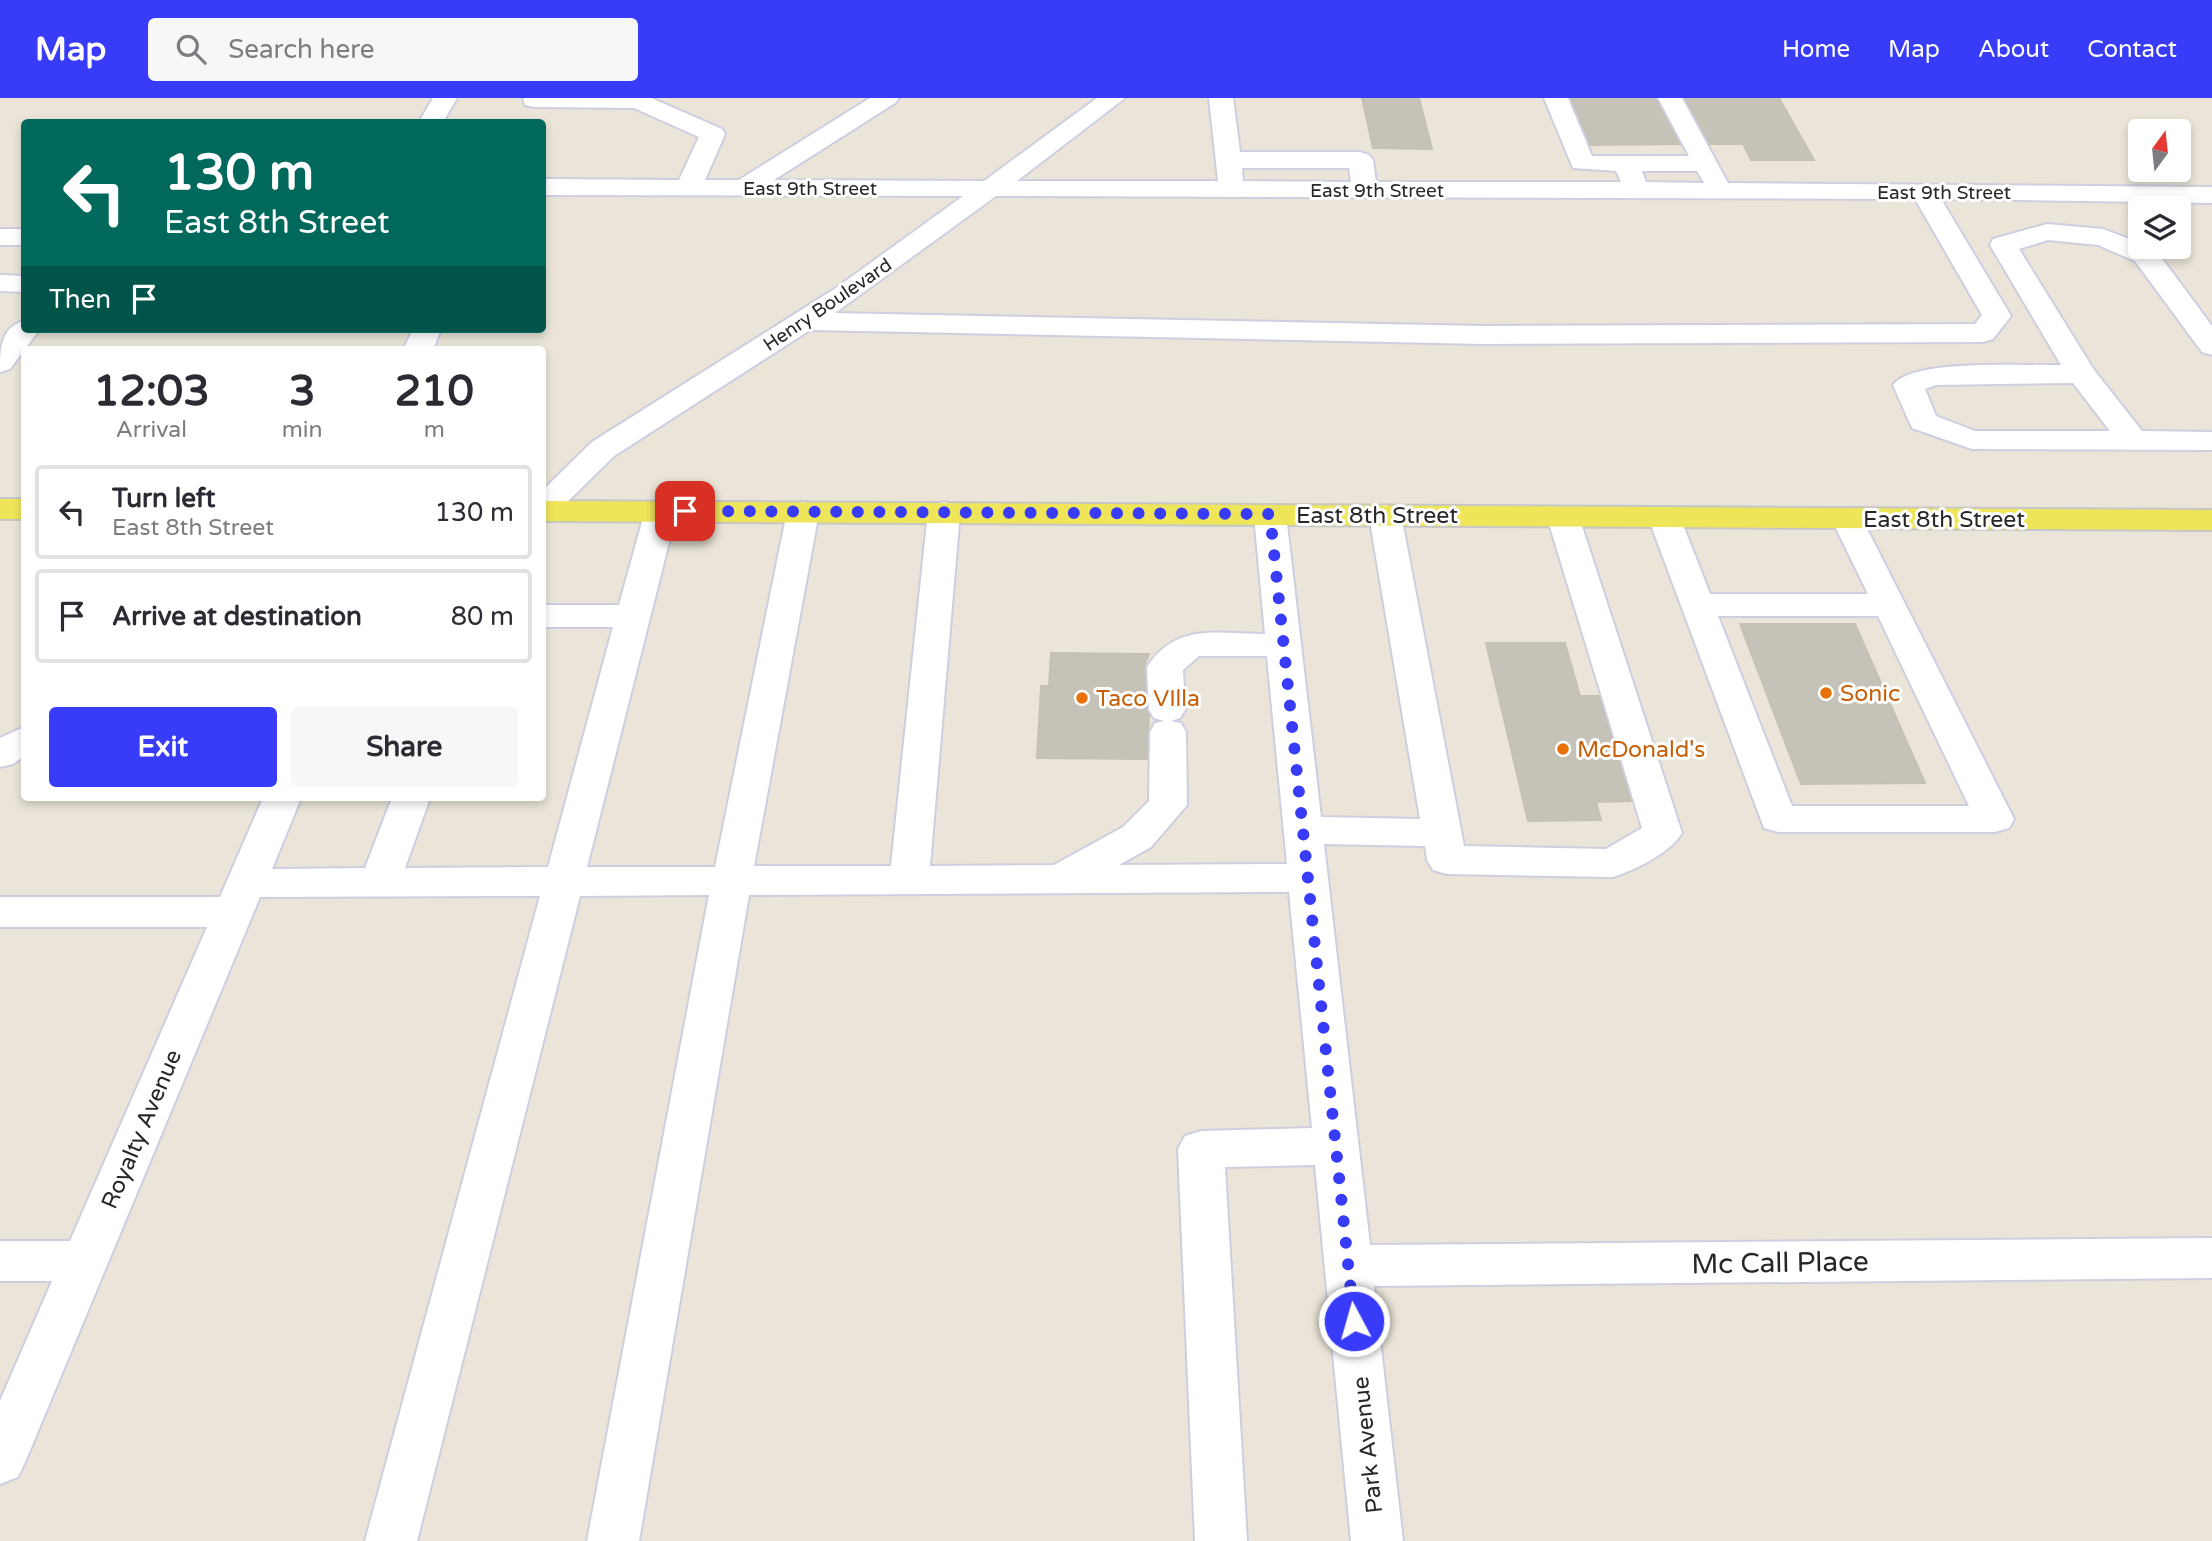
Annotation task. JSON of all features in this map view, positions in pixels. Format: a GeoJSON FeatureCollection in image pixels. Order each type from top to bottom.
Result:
{"type":"FeatureCollection","features":[{"type":"Feature","properties":{"kind":"main road"},"geometry":{"type":"LineString","coordinates":[[0,509],[21,509]]}},
{"type":"Feature","properties":{"kind":"main road","name":"East 8th Street"},"geometry":{"type":"LineString","coordinates":[[546,510],[2212,520]]}},
{"type":"Feature","properties":{"kind":"street"},"geometry":{"type":"LineString","coordinates":[[433,119],[445,98]]}},
{"type":"Feature","properties":{"kind":"street"},"geometry":{"type":"LineString","coordinates":[[744,188],[887,98]]}},
{"type":"Feature","properties":{"kind":"street","name":"Henry Boulevard"},"geometry":{"type":"LineString","coordinates":[[546,506],[603,449],[846,294],[1113,98]]}},
{"type":"Feature","properties":{"kind":"street"},"geometry":{"type":"LineString","coordinates":[[1222,98],[1226,160],[1231,188]]}},
{"type":"Feature","properties":{"kind":"street"},"geometry":{"type":"LineString","coordinates":[[1556,98],[1582,163],[1706,163]]}},
{"type":"Feature","properties":{"kind":"street"},"geometry":{"type":"LineString","coordinates":[[1670,98],[1721,191]]}},
{"type":"Feature","properties":{"kind":"street"},"geometry":{"type":"LineString","coordinates":[[525,119],[535,99],[638,101],[713,134],[688,188]]}},
{"type":"Feature","properties":{"kind":"street"},"geometry":{"type":"LineString","coordinates":[[1226,160],[1360,160],[1365,190]]}},
{"type":"Feature","properties":{"kind":"street"},"geometry":{"type":"LineString","coordinates":[[1626,164],[1637,191]]}},
{"type":"Feature","properties":{"kind":"street","name":"East 9th Street"},"geometry":{"type":"LineString","coordinates":[[546,187],[1923,191],[2212,195]]}},
{"type":"Feature","properties":{"kind":"street"},"geometry":{"type":"LineString","coordinates":[[804,321],[1483,335],[1983,333],[1997,316],[1923,191]]}},
{"type":"Feature","properties":{"kind":"street"},"geometry":{"type":"LineString","coordinates":[[2126,430],[2081,374],[2003,245],[2047,232],[2103,237],[2145,255],[2212,346]]}},
{"type":"Feature","properties":{"kind":"street"},"geometry":{"type":"LineString","coordinates":[[0,237],[21,237]]}},
{"type":"Feature","properties":{"kind":"street"},"geometry":{"type":"LineString","coordinates":[[0,284],[21,284]]}},
{"type":"Feature","properties":{"kind":"street"},"geometry":{"type":"LineString","coordinates":[[2029,288],[2056,307],[2064,318],[2125,410],[2126,430]]}},
{"type":"Feature","properties":{"kind":"street"},"geometry":{"type":"LineString","coordinates":[[0,363],[23,333]]}},
{"type":"Feature","properties":{"kind":"street"},"geometry":{"type":"LineString","coordinates":[[2081,374],[1932,376],[1908,385],[1923,422],[1972,440],[2126,430],[2212,441]]}},
{"type":"Feature","properties":{"kind":"street"},"geometry":{"type":"LineString","coordinates":[[391,1541],[631,616],[661,511]]}},
{"type":"Feature","properties":{"kind":"street"},"geometry":{"type":"LineString","coordinates":[[613,1541],[732,880],[803,512]]}},
{"type":"Feature","properties":{"kind":"street"},"geometry":{"type":"LineString","coordinates":[[909,879],[944,512]]}},
{"type":"Feature","properties":{"kind":"street","name":"Park Avenue"},"geometry":{"type":"LineString","coordinates":[[1270,514],[1377,1541]]}},
{"type":"Feature","properties":{"kind":"street"},"geometry":{"type":"LineString","coordinates":[[1385,515],[1447,860],[1614,863],[1663,833],[1563,517]]}},
{"type":"Feature","properties":{"kind":"street"},"geometry":{"type":"LineString","coordinates":[[1664,517],[1778,819],[1995,819],[1847,518]]}},
{"type":"Feature","properties":{"kind":"street"},"geometry":{"type":"LineString","coordinates":[[1697,605],[1890,605]]}},
{"type":"Feature","properties":{"kind":"street"},"geometry":{"type":"LineString","coordinates":[[546,616],[631,616]]}},
{"type":"Feature","properties":{"kind":"street"},"geometry":{"type":"LineString","coordinates":[[1061,879],[1137,837],[1168,805],[1165,667],[1191,645],[1282,645]]}},
{"type":"Feature","properties":{"kind":"street"},"geometry":{"type":"LineString","coordinates":[[0,755],[21,741]]}},
{"type":"Feature","properties":{"kind":"street","name":"Royalty Avenue"},"geometry":{"type":"LineString","coordinates":[[0,1460],[281,801]]}},
{"type":"Feature","properties":{"kind":"street"},"geometry":{"type":"LineString","coordinates":[[380,882],[410,801]]}},
{"type":"Feature","properties":{"kind":"street"},"geometry":{"type":"LineString","coordinates":[[1303,830],[1442,833]]}},
{"type":"Feature","properties":{"kind":"street"},"geometry":{"type":"LineString","coordinates":[[0,912],[240,898],[380,882],[1308,878]]}},
{"type":"Feature","properties":{"kind":"street"},"geometry":{"type":"LineString","coordinates":[[1221,1541],[1202,1149],[1336,1146]]}},
{"type":"Feature","properties":{"kind":"street","name":"Mc Call Place"},"geometry":{"type":"LineString","coordinates":[[1349,1266],[2212,1258]]}},
{"type":"Feature","properties":{"kind":"street"},"geometry":{"type":"LineString","coordinates":[[0,1261],[85,1261]]}},
{"type":"Feature","properties":{"kind":"building"},"geometry":{"type":"Polygon","coordinates":[[[1362,98],[1419,98],[1432,149],[1373,148],[1362,98]]]}},
{"type":"Feature","properties":{"kind":"building"},"geometry":{"type":"Polygon","coordinates":[[[1571,98],[1656,98],[1680,144],[1590,145],[1571,98]]]}},
{"type":"Feature","properties":{"kind":"building"},"geometry":{"type":"Polygon","coordinates":[[[1685,98],[1779,98],[1814,160],[1751,160],[1743,144],[1710,144],[1685,98]]]}},
{"type":"Feature","properties":{"kind":"building","name":"Sonic"},"geometry":{"type":"Polygon","coordinates":[[[1740,624],[1855,624],[1925,783],[1801,784],[1740,624]]]}},
{"type":"Feature","properties":{"kind":"building","name":"McDonald's"},"geometry":{"type":"Polygon","coordinates":[[[1486,643],[1565,643],[1580,696],[1599,696],[1631,801],[1596,802],[1601,820],[1528,821],[1486,643]]]}},
{"type":"Feature","properties":{"kind":"building","name":"Taco VIlla"},"geometry":{"type":"Polygon","coordinates":[[[1051,653],[1149,654],[1144,667],[1149,715],[1147,759],[1037,758],[1041,686],[1049,686],[1051,653]]]}},
{"type":"Feature","properties":{"kind":"place","name":"Sonic"},"geometry":{"type":"Point","coordinates":[1826,693]}},
{"type":"Feature","properties":{"kind":"place","name":"Taco VIlla"},"geometry":{"type":"Point","coordinates":[1082,698]}},
{"type":"Feature","properties":{"kind":"place","name":"McDonald's"},"geometry":{"type":"Point","coordinates":[1563,749]}},
{"type":"Feature","properties":{"kind":"route"},"geometry":{"type":"LineString","coordinates":[[685,511],[1270,514],[1354,1321]]}}]}
